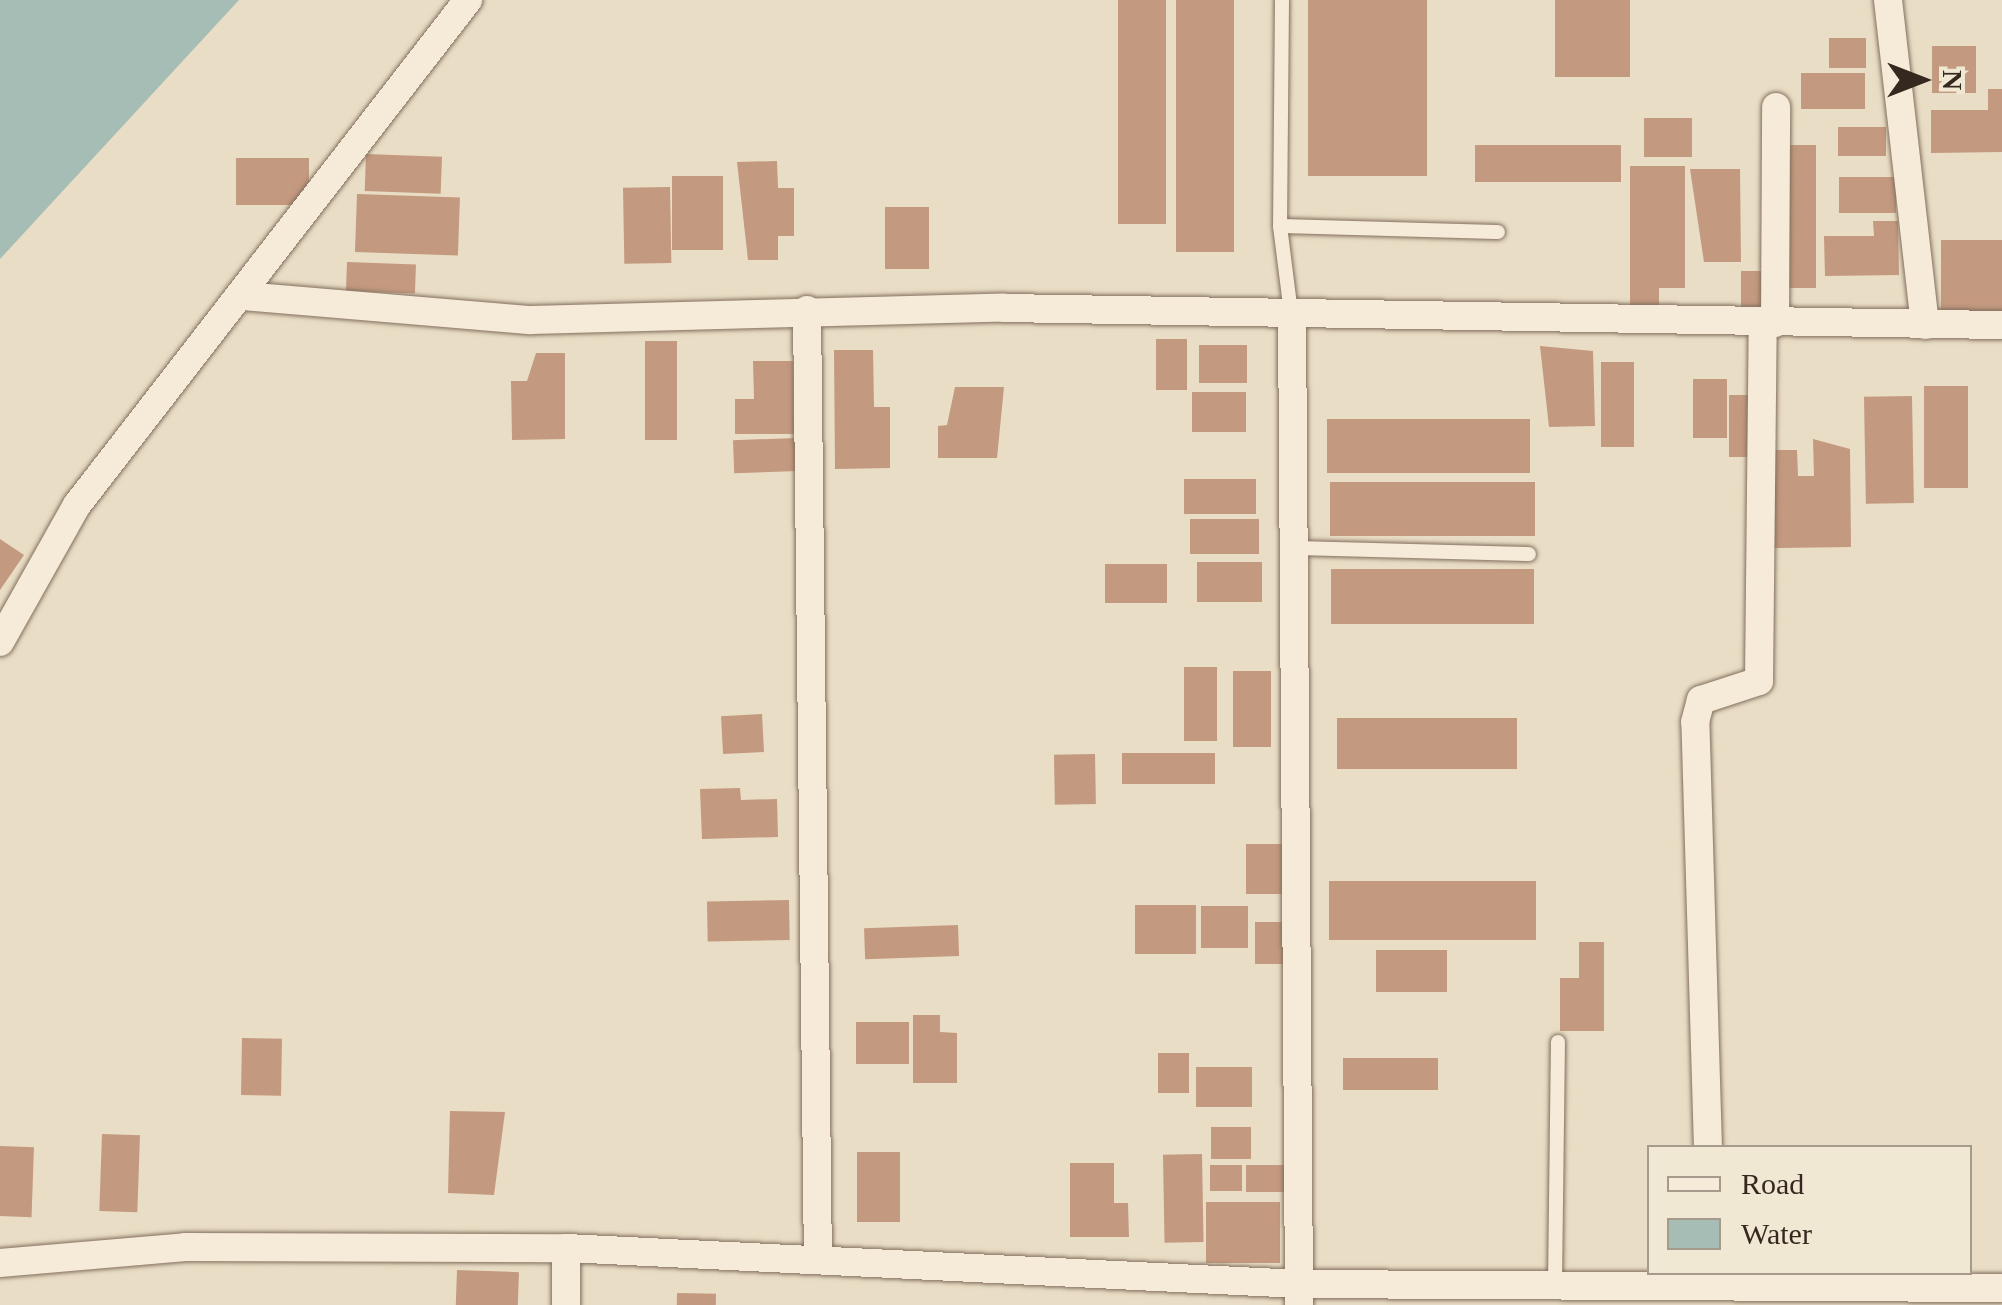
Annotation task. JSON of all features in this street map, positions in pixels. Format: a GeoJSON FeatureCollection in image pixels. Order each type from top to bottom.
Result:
{"type":"FeatureCollection","features":[{"type":"Feature","properties":{"kind":"street"},"geometry":{"type":"LineString","coordinates":[[0,642],[77,506],[468,0]]}},
{"type":"Feature","properties":{"kind":"street"},"geometry":{"type":"LineString","coordinates":[[1888,0],[1925,325]]}},
{"type":"Feature","properties":{"kind":"street"},"geometry":{"type":"LineString","coordinates":[[1708,1145],[1695,722],[1701,700],[1759,681],[1776,107]]}},
{"type":"Feature","properties":{"kind":"street"},"geometry":{"type":"LineString","coordinates":[[242,296],[530,320],[807,310],[2002,325]]}},
{"type":"Feature","properties":{"kind":"street"},"geometry":{"type":"LineString","coordinates":[[807,310],[818,1259]]}},
{"type":"Feature","properties":{"kind":"street"},"geometry":{"type":"LineString","coordinates":[[1292,316],[1299,1294]]}},
{"type":"Feature","properties":{"kind":"street"},"geometry":{"type":"LineString","coordinates":[[0,1263],[185,1247],[566,1248],[818,1259],[1299,1294],[1712,1278],[1796,1295],[2002,1288]]}},
{"type":"Feature","properties":{"kind":"street"},"geometry":{"type":"LineString","coordinates":[[566,1248],[566,1305]]}},
{"type":"Feature","properties":{"kind":"lane"},"geometry":{"type":"LineString","coordinates":[[1282,0],[1280,226],[1292,316]]}},
{"type":"Feature","properties":{"kind":"lane"},"geometry":{"type":"LineString","coordinates":[[1280,226],[1498,232]]}},
{"type":"Feature","properties":{"kind":"lane"},"geometry":{"type":"LineString","coordinates":[[1294,548],[1529,554]]}},
{"type":"Feature","properties":{"kind":"lane"},"geometry":{"type":"LineString","coordinates":[[1555,1284],[1558,1042]]}},
{"type":"Feature","properties":{"kind":"water"},"geometry":{"type":"Polygon","coordinates":[[[0,0],[239,0],[0,259],[0,0]]]}},
{"type":"Feature","properties":{"kind":"building"},"geometry":{"type":"Polygon","coordinates":[[[1118,0],[1166,0],[1166,224],[1118,224],[1118,0]]]}},
{"type":"Feature","properties":{"kind":"building"},"geometry":{"type":"Polygon","coordinates":[[[1176,0],[1234,0],[1234,252],[1176,252],[1176,0]]]}},
{"type":"Feature","properties":{"kind":"building"},"geometry":{"type":"Polygon","coordinates":[[[1308,0],[1427,0],[1427,176],[1308,176],[1308,0]]]}},
{"type":"Feature","properties":{"kind":"building"},"geometry":{"type":"Polygon","coordinates":[[[1555,0],[1630,0],[1630,77],[1555,77],[1555,0]]]}},
{"type":"Feature","properties":{"kind":"building"},"geometry":{"type":"Polygon","coordinates":[[[1829,38],[1866,38],[1866,68],[1829,68],[1829,38]]]}},
{"type":"Feature","properties":{"kind":"building"},"geometry":{"type":"Polygon","coordinates":[[[1932,46],[1976,46],[1976,93],[1932,93],[1932,46]]]}},
{"type":"Feature","properties":{"kind":"building"},"geometry":{"type":"Polygon","coordinates":[[[1801,73],[1865,73],[1865,109],[1801,109],[1801,73]]]}},
{"type":"Feature","properties":{"kind":"building"},"geometry":{"type":"Polygon","coordinates":[[[1988,89],[2002,89],[2002,152],[1931,153],[1931,110],[1988,110],[1988,89]]]}},
{"type":"Feature","properties":{"kind":"building"},"geometry":{"type":"Polygon","coordinates":[[[1644,118],[1692,118],[1692,157],[1644,157],[1644,118]]]}},
{"type":"Feature","properties":{"kind":"building"},"geometry":{"type":"Polygon","coordinates":[[[1838,127],[1886,127],[1886,156],[1838,156],[1838,127]]]}},
{"type":"Feature","properties":{"kind":"building"},"geometry":{"type":"Polygon","coordinates":[[[1475,145],[1621,145],[1621,182],[1475,182],[1475,145]]]}},
{"type":"Feature","properties":{"kind":"building"},"geometry":{"type":"Polygon","coordinates":[[[1780,145],[1816,145],[1816,288],[1780,288],[1780,145]]]}},
{"type":"Feature","properties":{"kind":"building"},"geometry":{"type":"Polygon","coordinates":[[[366,154],[442,157],[441,194],[365,191],[366,154]]]}},
{"type":"Feature","properties":{"kind":"building"},"geometry":{"type":"Polygon","coordinates":[[[236,158],[309,158],[309,205],[236,205],[236,158]]]}},
{"type":"Feature","properties":{"kind":"building"},"geometry":{"type":"Polygon","coordinates":[[[777,161],[778,188],[794,188],[794,236],[778,236],[778,260],[748,260],[737,162],[777,161]]]}},
{"type":"Feature","properties":{"kind":"building"},"geometry":{"type":"Polygon","coordinates":[[[1630,166],[1685,166],[1685,288],[1659,288],[1659,307],[1630,307],[1630,166]]]}},
{"type":"Feature","properties":{"kind":"building"},"geometry":{"type":"Polygon","coordinates":[[[1690,169],[1740,169],[1741,262],[1704,262],[1690,169]]]}},
{"type":"Feature","properties":{"kind":"building"},"geometry":{"type":"Polygon","coordinates":[[[672,176],[723,176],[723,250],[672,250],[672,176]]]}},
{"type":"Feature","properties":{"kind":"building"},"geometry":{"type":"Polygon","coordinates":[[[1839,177],[1896,177],[1896,213],[1839,213],[1839,177]]]}},
{"type":"Feature","properties":{"kind":"building"},"geometry":{"type":"Polygon","coordinates":[[[670,187],[671,263],[624,264],[623,188],[670,187]]]}},
{"type":"Feature","properties":{"kind":"building"},"geometry":{"type":"Polygon","coordinates":[[[357,194],[460,198],[458,256],[355,252],[357,194]]]}},
{"type":"Feature","properties":{"kind":"building"},"geometry":{"type":"Polygon","coordinates":[[[885,207],[929,207],[929,269],[885,269],[885,207]]]}},
{"type":"Feature","properties":{"kind":"building"},"geometry":{"type":"Polygon","coordinates":[[[1873,221],[1898,221],[1899,275],[1825,276],[1824,236],[1874,236],[1873,221]]]}},
{"type":"Feature","properties":{"kind":"building"},"geometry":{"type":"Polygon","coordinates":[[[1941,240],[2002,240],[2002,311],[1941,311],[1941,240]]]}},
{"type":"Feature","properties":{"kind":"building"},"geometry":{"type":"Polygon","coordinates":[[[347,262],[416,264],[415,293],[346,291],[347,262]]]}},
{"type":"Feature","properties":{"kind":"building"},"geometry":{"type":"Polygon","coordinates":[[[1741,271],[1765,271],[1765,312],[1741,312],[1741,271]]]}},
{"type":"Feature","properties":{"kind":"building"},"geometry":{"type":"Polygon","coordinates":[[[1156,339],[1187,339],[1187,390],[1156,390],[1156,339]]]}},
{"type":"Feature","properties":{"kind":"building"},"geometry":{"type":"Polygon","coordinates":[[[645,341],[677,341],[677,440],[645,440],[645,341]]]}},
{"type":"Feature","properties":{"kind":"building"},"geometry":{"type":"Polygon","coordinates":[[[1199,345],[1247,345],[1247,383],[1199,383],[1199,345]]]}},
{"type":"Feature","properties":{"kind":"building"},"geometry":{"type":"Polygon","coordinates":[[[1540,346],[1593,351],[1595,426],[1549,427],[1540,346]]]}},
{"type":"Feature","properties":{"kind":"building"},"geometry":{"type":"Polygon","coordinates":[[[834,350],[873,350],[874,407],[890,407],[890,468],[835,469],[834,350]]]}},
{"type":"Feature","properties":{"kind":"building"},"geometry":{"type":"Polygon","coordinates":[[[536,353],[565,353],[565,439],[512,440],[511,381],[527,381],[536,353]]]}},
{"type":"Feature","properties":{"kind":"building"},"geometry":{"type":"Polygon","coordinates":[[[753,361],[793,361],[794,434],[735,434],[735,399],[754,399],[753,361]]]}},
{"type":"Feature","properties":{"kind":"building"},"geometry":{"type":"Polygon","coordinates":[[[1601,362],[1634,362],[1634,447],[1601,447],[1601,362]]]}},
{"type":"Feature","properties":{"kind":"building"},"geometry":{"type":"Polygon","coordinates":[[[1693,379],[1727,379],[1727,438],[1693,438],[1693,379]]]}},
{"type":"Feature","properties":{"kind":"building"},"geometry":{"type":"Polygon","coordinates":[[[1924,386],[1968,386],[1968,488],[1924,488],[1924,386]]]}},
{"type":"Feature","properties":{"kind":"building"},"geometry":{"type":"Polygon","coordinates":[[[955,387],[1004,387],[997,458],[938,458],[938,426],[947,425],[955,387]]]}},
{"type":"Feature","properties":{"kind":"building"},"geometry":{"type":"Polygon","coordinates":[[[1192,392],[1246,392],[1246,432],[1192,432],[1192,392]]]}},
{"type":"Feature","properties":{"kind":"building"},"geometry":{"type":"Polygon","coordinates":[[[1729,395],[1754,395],[1754,457],[1729,457],[1729,395]]]}},
{"type":"Feature","properties":{"kind":"building"},"geometry":{"type":"Polygon","coordinates":[[[1912,396],[1914,503],[1866,504],[1864,397],[1912,396]]]}},
{"type":"Feature","properties":{"kind":"building"},"geometry":{"type":"Polygon","coordinates":[[[1327,419],[1530,419],[1530,473],[1327,473],[1327,419]]]}},
{"type":"Feature","properties":{"kind":"building"},"geometry":{"type":"Polygon","coordinates":[[[796,438],[797,471],[734,473],[733,440],[796,438]]]}},
{"type":"Feature","properties":{"kind":"building"},"geometry":{"type":"Polygon","coordinates":[[[1813,439],[1850,449],[1851,547],[1773,548],[1772,450],[1797,450],[1798,476],[1814,476],[1813,439]]]}},
{"type":"Feature","properties":{"kind":"building"},"geometry":{"type":"Polygon","coordinates":[[[1184,479],[1256,479],[1256,514],[1184,514],[1184,479]]]}},
{"type":"Feature","properties":{"kind":"building"},"geometry":{"type":"Polygon","coordinates":[[[1330,482],[1535,482],[1535,536],[1330,536],[1330,482]]]}},
{"type":"Feature","properties":{"kind":"building"},"geometry":{"type":"Polygon","coordinates":[[[1190,519],[1259,519],[1259,554],[1190,554],[1190,519]]]}},
{"type":"Feature","properties":{"kind":"building"},"geometry":{"type":"Polygon","coordinates":[[[0,539],[24,555],[0,590],[0,539]]]}},
{"type":"Feature","properties":{"kind":"building"},"geometry":{"type":"Polygon","coordinates":[[[1197,562],[1262,562],[1262,602],[1197,602],[1197,562]]]}},
{"type":"Feature","properties":{"kind":"building"},"geometry":{"type":"Polygon","coordinates":[[[1105,564],[1167,564],[1167,603],[1105,603],[1105,564]]]}},
{"type":"Feature","properties":{"kind":"building"},"geometry":{"type":"Polygon","coordinates":[[[1331,569],[1534,569],[1534,624],[1331,624],[1331,569]]]}},
{"type":"Feature","properties":{"kind":"building"},"geometry":{"type":"Polygon","coordinates":[[[1184,667],[1217,667],[1217,741],[1184,741],[1184,667]]]}},
{"type":"Feature","properties":{"kind":"building"},"geometry":{"type":"Polygon","coordinates":[[[1233,671],[1271,671],[1271,747],[1233,747],[1233,671]]]}},
{"type":"Feature","properties":{"kind":"building"},"geometry":{"type":"Polygon","coordinates":[[[762,714],[764,752],[723,754],[721,716],[762,714]]]}},
{"type":"Feature","properties":{"kind":"building"},"geometry":{"type":"Polygon","coordinates":[[[1337,718],[1517,718],[1517,769],[1337,769],[1337,718]]]}},
{"type":"Feature","properties":{"kind":"building"},"geometry":{"type":"Polygon","coordinates":[[[1122,753],[1215,753],[1215,784],[1122,784],[1122,753]]]}},
{"type":"Feature","properties":{"kind":"building"},"geometry":{"type":"Polygon","coordinates":[[[1095,754],[1096,804],[1055,805],[1054,755],[1095,754]]]}},
{"type":"Feature","properties":{"kind":"building"},"geometry":{"type":"Polygon","coordinates":[[[740,788],[741,800],[777,799],[778,837],[702,839],[700,789],[740,788]]]}},
{"type":"Feature","properties":{"kind":"building"},"geometry":{"type":"Polygon","coordinates":[[[1246,844],[1285,844],[1285,894],[1246,894],[1246,844]]]}},
{"type":"Feature","properties":{"kind":"building"},"geometry":{"type":"Polygon","coordinates":[[[1329,881],[1536,881],[1536,940],[1329,940],[1329,881]]]}},
{"type":"Feature","properties":{"kind":"building"},"geometry":{"type":"Polygon","coordinates":[[[789,900],[790,940],[708,941],[707,901],[789,900]]]}},
{"type":"Feature","properties":{"kind":"building"},"geometry":{"type":"Polygon","coordinates":[[[1135,905],[1196,905],[1196,954],[1135,954],[1135,905]]]}},
{"type":"Feature","properties":{"kind":"building"},"geometry":{"type":"Polygon","coordinates":[[[1201,906],[1248,906],[1248,948],[1201,948],[1201,906]]]}},
{"type":"Feature","properties":{"kind":"building"},"geometry":{"type":"Polygon","coordinates":[[[1255,922],[1284,922],[1284,964],[1255,964],[1255,922]]]}},
{"type":"Feature","properties":{"kind":"building"},"geometry":{"type":"Polygon","coordinates":[[[958,925],[959,956],[865,959],[864,928],[958,925]]]}},
{"type":"Feature","properties":{"kind":"building"},"geometry":{"type":"Polygon","coordinates":[[[1579,942],[1604,942],[1604,1031],[1560,1031],[1560,978],[1579,978],[1579,942]]]}},
{"type":"Feature","properties":{"kind":"building"},"geometry":{"type":"Polygon","coordinates":[[[1376,950],[1447,950],[1447,992],[1376,992],[1376,950]]]}},
{"type":"Feature","properties":{"kind":"building"},"geometry":{"type":"Polygon","coordinates":[[[913,1015],[940,1015],[940,1032],[957,1033],[957,1083],[913,1083],[913,1015]]]}},
{"type":"Feature","properties":{"kind":"building"},"geometry":{"type":"Polygon","coordinates":[[[856,1022],[909,1022],[909,1064],[856,1064],[856,1022]]]}},
{"type":"Feature","properties":{"kind":"building"},"geometry":{"type":"Polygon","coordinates":[[[242,1038],[282,1039],[281,1096],[241,1095],[242,1038]]]}},
{"type":"Feature","properties":{"kind":"building"},"geometry":{"type":"Polygon","coordinates":[[[1158,1053],[1189,1053],[1189,1093],[1158,1093],[1158,1053]]]}},
{"type":"Feature","properties":{"kind":"building"},"geometry":{"type":"Polygon","coordinates":[[[1343,1058],[1438,1058],[1438,1090],[1343,1090],[1343,1058]]]}},
{"type":"Feature","properties":{"kind":"building"},"geometry":{"type":"Polygon","coordinates":[[[1196,1067],[1252,1067],[1252,1107],[1196,1107],[1196,1067]]]}},
{"type":"Feature","properties":{"kind":"building"},"geometry":{"type":"Polygon","coordinates":[[[450,1111],[505,1112],[494,1195],[448,1193],[450,1111]]]}},
{"type":"Feature","properties":{"kind":"building"},"geometry":{"type":"Polygon","coordinates":[[[1211,1127],[1251,1127],[1251,1159],[1211,1159],[1211,1127]]]}},
{"type":"Feature","properties":{"kind":"building"},"geometry":{"type":"Polygon","coordinates":[[[102,1134],[140,1135],[137,1212],[99,1211],[102,1134]]]}},
{"type":"Feature","properties":{"kind":"building"},"geometry":{"type":"Polygon","coordinates":[[[0,1146],[34,1147],[32,1217],[0,1216],[0,1146]]]}},
{"type":"Feature","properties":{"kind":"building"},"geometry":{"type":"Polygon","coordinates":[[[857,1152],[900,1152],[900,1222],[857,1222],[857,1152]]]}},
{"type":"Feature","properties":{"kind":"building"},"geometry":{"type":"Polygon","coordinates":[[[1202,1154],[1204,1242],[1165,1243],[1163,1155],[1202,1154]]]}},
{"type":"Feature","properties":{"kind":"building"},"geometry":{"type":"Polygon","coordinates":[[[1070,1163],[1114,1163],[1114,1203],[1128,1203],[1129,1237],[1070,1237],[1070,1163]]]}},
{"type":"Feature","properties":{"kind":"building"},"geometry":{"type":"Polygon","coordinates":[[[1210,1165],[1242,1165],[1242,1191],[1210,1191],[1210,1165]]]}},
{"type":"Feature","properties":{"kind":"building"},"geometry":{"type":"Polygon","coordinates":[[[1246,1165],[1286,1165],[1286,1192],[1246,1192],[1246,1165]]]}},
{"type":"Feature","properties":{"kind":"building"},"geometry":{"type":"Polygon","coordinates":[[[1206,1202],[1280,1202],[1280,1263],[1206,1263],[1206,1202]]]}},
{"type":"Feature","properties":{"kind":"building"},"geometry":{"type":"Polygon","coordinates":[[[457,1270],[519,1272],[518,1305],[456,1305],[457,1270]]]}},
{"type":"Feature","properties":{"kind":"building"},"geometry":{"type":"Polygon","coordinates":[[[677,1293],[716,1294],[716,1305],[677,1305],[677,1293]]]}}]}
